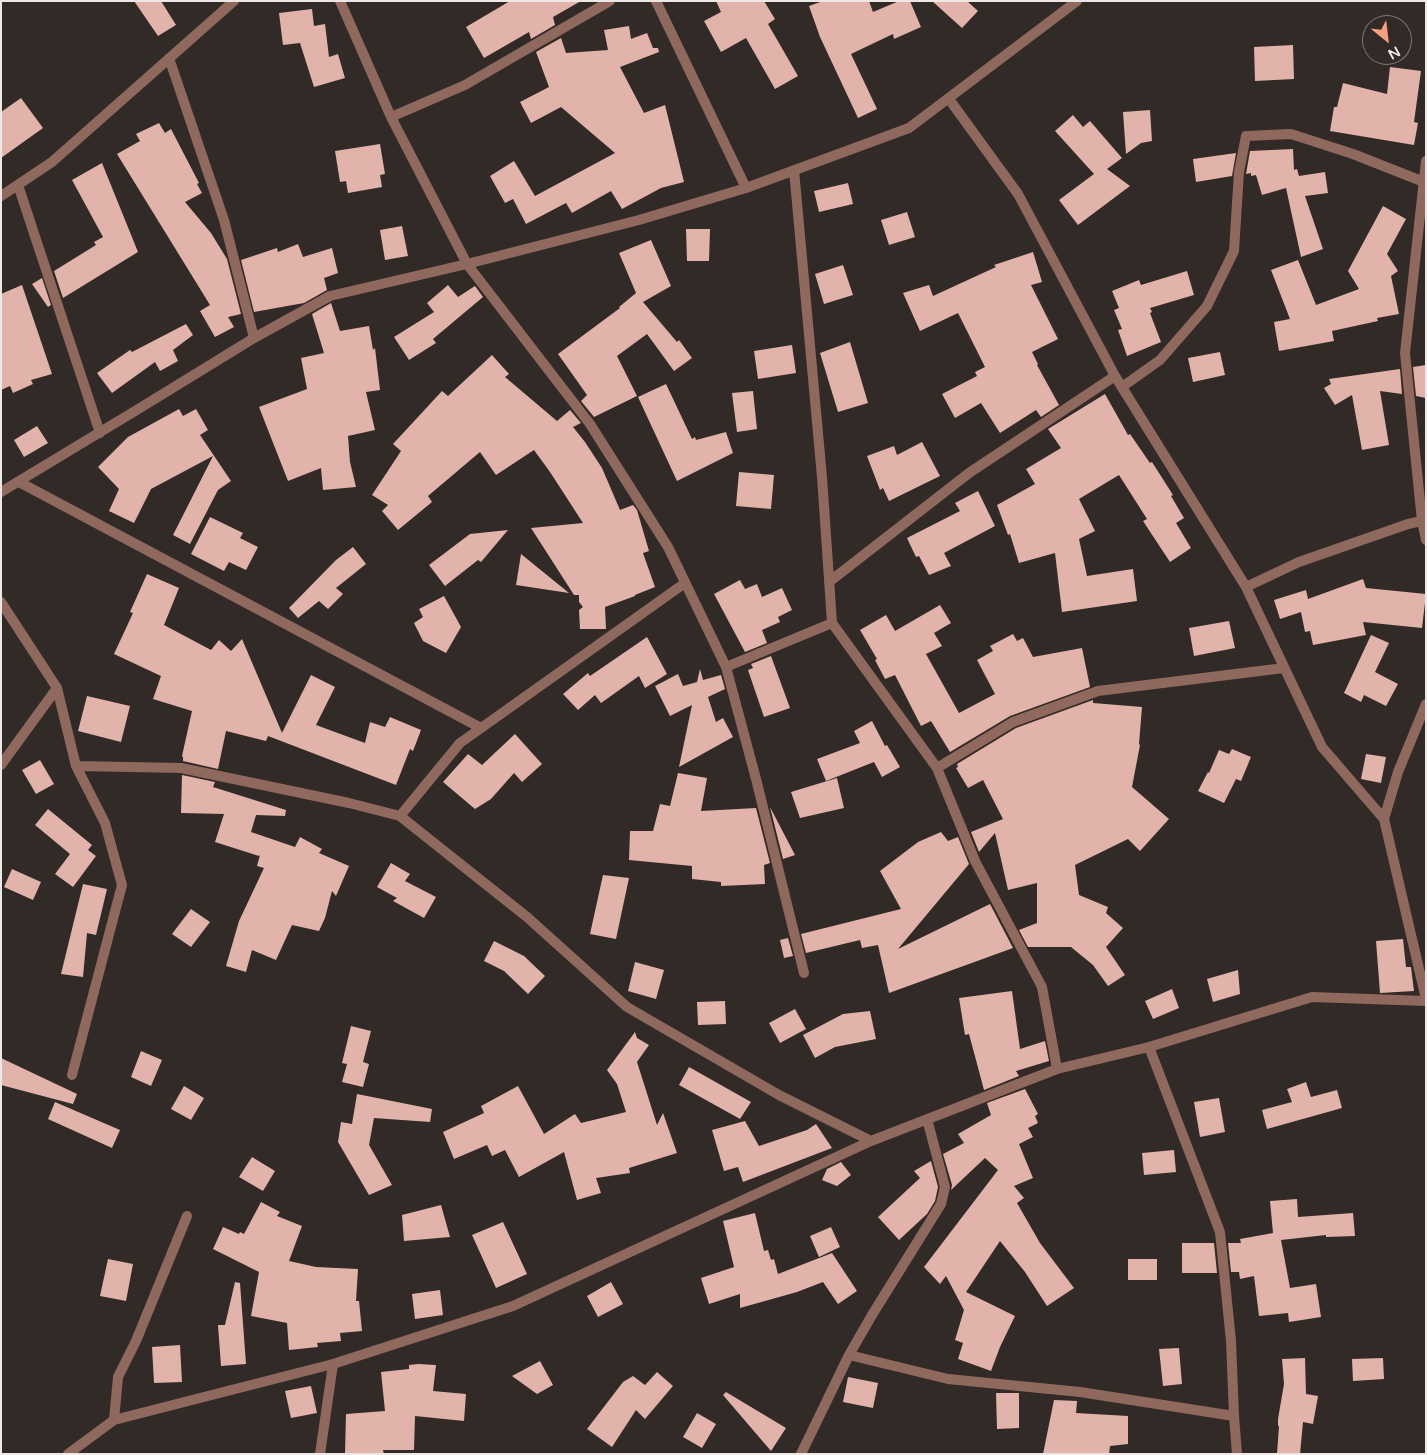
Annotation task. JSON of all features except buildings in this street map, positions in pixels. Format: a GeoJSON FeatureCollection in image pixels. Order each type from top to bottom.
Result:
{"type":"FeatureCollection","features":[{"type":"Feature","properties":{"kind":"street"},"geometry":{"type":"LineString","coordinates":[[1,196],[52,162],[169,58],[222,5],[234,1]]}},
{"type":"Feature","properties":{"kind":"street"},"geometry":{"type":"LineString","coordinates":[[340,1],[392,117],[467,264],[590,424],[668,547],[726,667],[766,817],[804,973]]}},
{"type":"Feature","properties":{"kind":"street"},"geometry":{"type":"LineString","coordinates":[[392,117],[465,85],[610,1]]}},
{"type":"Feature","properties":{"kind":"street"},"geometry":{"type":"LineString","coordinates":[[656,1],[746,188]]}},
{"type":"Feature","properties":{"kind":"street"},"geometry":{"type":"LineString","coordinates":[[1,492],[254,338],[330,296],[467,264],[639,220],[746,188],[908,128],[1076,1]]}},
{"type":"Feature","properties":{"kind":"street"},"geometry":{"type":"LineString","coordinates":[[169,58],[224,220],[254,338]]}},
{"type":"Feature","properties":{"kind":"street"},"geometry":{"type":"LineString","coordinates":[[73,1452],[114,1420],[333,1364],[513,1306],[871,1141],[1057,1069],[1149,1047],[1312,997],[1426,1000],[1384,819],[1322,747],[1246,587],[1115,376],[1018,194],[948,98]]}},
{"type":"Feature","properties":{"kind":"street"},"geometry":{"type":"LineString","coordinates":[[1122,387],[1160,360],[1207,306],[1211,298],[1234,251],[1240,172],[1246,136],[1291,134],[1354,154],[1424,182]]}},
{"type":"Feature","properties":{"kind":"street"},"geometry":{"type":"LineString","coordinates":[[1426,161],[1405,353],[1426,540]]}},
{"type":"Feature","properties":{"kind":"street"},"geometry":{"type":"LineString","coordinates":[[794,170],[822,477],[832,623],[937,768],[975,861],[1042,987],[1057,1069]]}},
{"type":"Feature","properties":{"kind":"street"},"geometry":{"type":"LineString","coordinates":[[18,185],[100,433]]}},
{"type":"Feature","properties":{"kind":"street"},"geometry":{"type":"LineString","coordinates":[[829,582],[969,474],[1115,376]]}},
{"type":"Feature","properties":{"kind":"street"},"geometry":{"type":"LineString","coordinates":[[19,482],[481,728]]}},
{"type":"Feature","properties":{"kind":"street"},"geometry":{"type":"LineString","coordinates":[[1246,587],[1299,562],[1408,524],[1424,521]]}},
{"type":"Feature","properties":{"kind":"street"},"geometry":{"type":"LineString","coordinates":[[400,816],[460,743],[685,583]]}},
{"type":"Feature","properties":{"kind":"street"},"geometry":{"type":"LineString","coordinates":[[1,602],[57,688],[76,766],[105,823],[122,885],[72,1075]]}},
{"type":"Feature","properties":{"kind":"street"},"geometry":{"type":"LineString","coordinates":[[726,667],[832,623]]}},
{"type":"Feature","properties":{"kind":"street"},"geometry":{"type":"LineString","coordinates":[[937,768],[1014,722],[1098,691],[1284,668]]}},
{"type":"Feature","properties":{"kind":"street"},"geometry":{"type":"LineString","coordinates":[[1,765],[57,688]]}},
{"type":"Feature","properties":{"kind":"street"},"geometry":{"type":"LineString","coordinates":[[1384,819],[1398,772],[1426,704]]}},
{"type":"Feature","properties":{"kind":"street"},"geometry":{"type":"LineString","coordinates":[[76,766],[181,768],[349,803],[400,816],[528,917],[627,1007],[779,1095],[871,1141]]}},
{"type":"Feature","properties":{"kind":"street"},"geometry":{"type":"LineString","coordinates":[[1149,1047],[1220,1232],[1230,1341],[1237,1454]]}},
{"type":"Feature","properties":{"kind":"street"},"geometry":{"type":"LineString","coordinates":[[801,1454],[849,1355],[941,1204],[945,1187],[927,1119]]}},
{"type":"Feature","properties":{"kind":"street"},"geometry":{"type":"LineString","coordinates":[[114,1420],[118,1377],[136,1341],[187,1216]]}},
{"type":"Feature","properties":{"kind":"street"},"geometry":{"type":"LineString","coordinates":[[849,1355],[948,1379],[1080,1392],[1234,1416]]}},
{"type":"Feature","properties":{"kind":"street"},"geometry":{"type":"LineString","coordinates":[[320,1454],[333,1364]]}}]}
